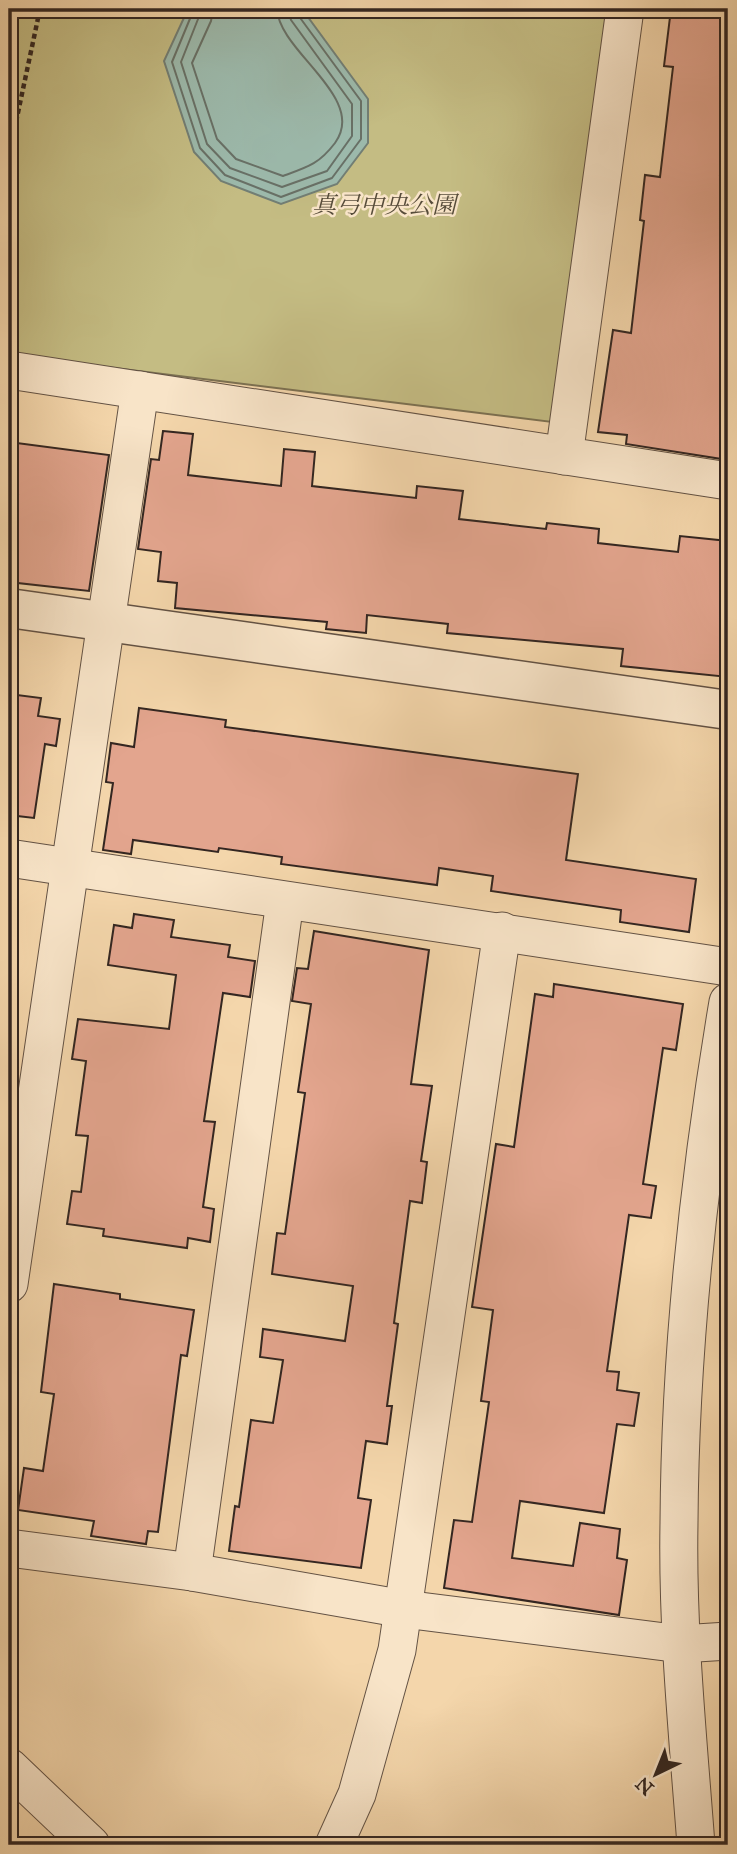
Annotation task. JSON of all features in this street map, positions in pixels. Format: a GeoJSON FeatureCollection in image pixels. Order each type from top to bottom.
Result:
{"type":"FeatureCollection","features":[{"type":"Feature","properties":{"kind":"street"},"geometry":{"type":"LineString","coordinates":[[564,456],[625,9]]}},
{"type":"Feature","properties":{"kind":"street"},"geometry":{"type":"LineString","coordinates":[[9,370],[728,481]]}},
{"type":"Feature","properties":{"kind":"street"},"geometry":{"type":"LineString","coordinates":[[9,1284],[140,390]]}},
{"type":"Feature","properties":{"kind":"street"},"geometry":{"type":"LineString","coordinates":[[9,608],[728,710]]}},
{"type":"Feature","properties":{"kind":"street"},"geometry":{"type":"LineString","coordinates":[[9,858],[728,967]]}},
{"type":"Feature","properties":{"kind":"street"},"geometry":{"type":"LineString","coordinates":[[192,1572],[285,901]]}},
{"type":"Feature","properties":{"kind":"street"},"geometry":{"type":"LineString","coordinates":[[334,1845],[357,1794],[397,1650],[502,932]]}},
{"type":"Feature","properties":{"kind":"street"},"geometry":{"type":"LineString","coordinates":[[696,1845],[681,1644],[679,1499],[692,1263],[712,1096],[728,1002]]}},
{"type":"Feature","properties":{"kind":"street"},"geometry":{"type":"LineString","coordinates":[[9,1548],[192,1572],[404,1609],[681,1644],[728,1641]]}},
{"type":"Feature","properties":{"kind":"street"},"geometry":{"type":"LineString","coordinates":[[9,1767],[91,1845]]}},
{"type":"Feature","properties":{"kind":"path"},"geometry":{"type":"LineString","coordinates":[[9,155],[40,9]]}},
{"type":"Feature","properties":{"kind":"green space","name":"真弓中央公園"},"geometry":{"type":"Polygon","coordinates":[[[9,9],[611,9],[552,422],[9,355],[9,9]]]}},
{"type":"Feature","properties":{"kind":"water"},"geometry":{"type":"Polygon","coordinates":[[[188,9],[302,9],[368,99],[368,143],[337,184],[281,204],[221,181],[194,152],[164,61],[188,9]]]}},
{"type":"Feature","properties":{"kind":"building"},"geometry":{"type":"Polygon","coordinates":[[[671,9],[728,9],[728,106],[720,175],[728,177],[728,460],[626,444],[627,435],[598,432],[613,330],[631,333],[644,221],[640,220],[645,175],[660,177],[673,67],[664,66],[671,9]]]}},
{"type":"Feature","properties":{"kind":"building"},"geometry":{"type":"Polygon","coordinates":[[[163,431],[193,434],[188,475],[281,486],[284,449],[315,452],[312,486],[416,498],[417,486],[463,491],[459,519],[546,529],[547,523],[599,529],[598,543],[678,552],[680,536],[728,541],[728,677],[621,666],[623,649],[447,633],[448,624],[367,615],[366,633],[326,629],[327,622],[175,608],[177,583],[158,581],[161,552],[138,549],[151,459],[159,460],[163,431]]]}},
{"type":"Feature","properties":{"kind":"building"},"geometry":{"type":"Polygon","coordinates":[[[9,442],[109,455],[89,591],[9,582],[18,495],[9,494],[9,442]]]}},
{"type":"Feature","properties":{"kind":"building"},"geometry":{"type":"Polygon","coordinates":[[[9,694],[41,698],[38,716],[60,719],[56,746],[45,744],[34,818],[9,815],[9,694]]]}},
{"type":"Feature","properties":{"kind":"building"},"geometry":{"type":"Polygon","coordinates":[[[139,708],[226,720],[225,727],[578,774],[566,860],[696,879],[689,932],[620,922],[621,910],[491,891],[493,876],[439,868],[437,885],[281,864],[282,857],[219,848],[218,852],[133,840],[131,854],[103,850],[113,783],[106,782],[111,743],[134,747],[139,708]]]}},
{"type":"Feature","properties":{"kind":"building"},"geometry":{"type":"Polygon","coordinates":[[[134,914],[174,920],[171,937],[230,945],[228,957],[255,961],[250,997],[223,993],[204,1121],[215,1122],[203,1207],[214,1209],[210,1242],[188,1238],[187,1248],[103,1236],[104,1229],[67,1224],[72,1191],[81,1192],[88,1136],[76,1135],[86,1061],[72,1059],[78,1019],[169,1029],[176,975],[108,965],[114,925],[132,928],[134,914]]]}},
{"type":"Feature","properties":{"kind":"building"},"geometry":{"type":"Polygon","coordinates":[[[314,931],[429,950],[411,1084],[432,1086],[421,1161],[427,1162],[422,1203],[410,1201],[394,1323],[398,1324],[387,1406],[392,1406],[387,1444],[366,1441],[358,1498],[371,1500],[361,1568],[229,1551],[235,1506],[239,1507],[251,1420],[273,1423],[283,1360],[260,1357],[263,1329],[345,1341],[353,1286],[272,1274],[277,1233],[285,1234],[305,1093],[298,1092],[311,1004],[292,1001],[297,968],[308,969],[314,931]]]}},
{"type":"Feature","properties":{"kind":"building"},"geometry":{"type":"Polygon","coordinates":[[[554,984],[683,1004],[676,1050],[663,1048],[643,1184],[656,1186],[651,1218],[629,1215],[607,1371],[619,1372],[617,1390],[639,1393],[634,1426],[617,1424],[604,1513],[520,1501],[512,1558],[573,1566],[580,1523],[620,1529],[617,1558],[627,1560],[619,1615],[444,1588],[454,1520],[472,1522],[489,1402],[481,1401],[493,1310],[472,1307],[496,1144],[514,1147],[535,994],[553,997],[554,984]]]}},
{"type":"Feature","properties":{"kind":"building"},"geometry":{"type":"Polygon","coordinates":[[[54,1284],[120,1294],[120,1299],[194,1310],[187,1356],[181,1355],[158,1532],[148,1531],[146,1544],[91,1536],[94,1521],[18,1510],[24,1468],[43,1471],[54,1394],[41,1392],[54,1284]]]}}]}
